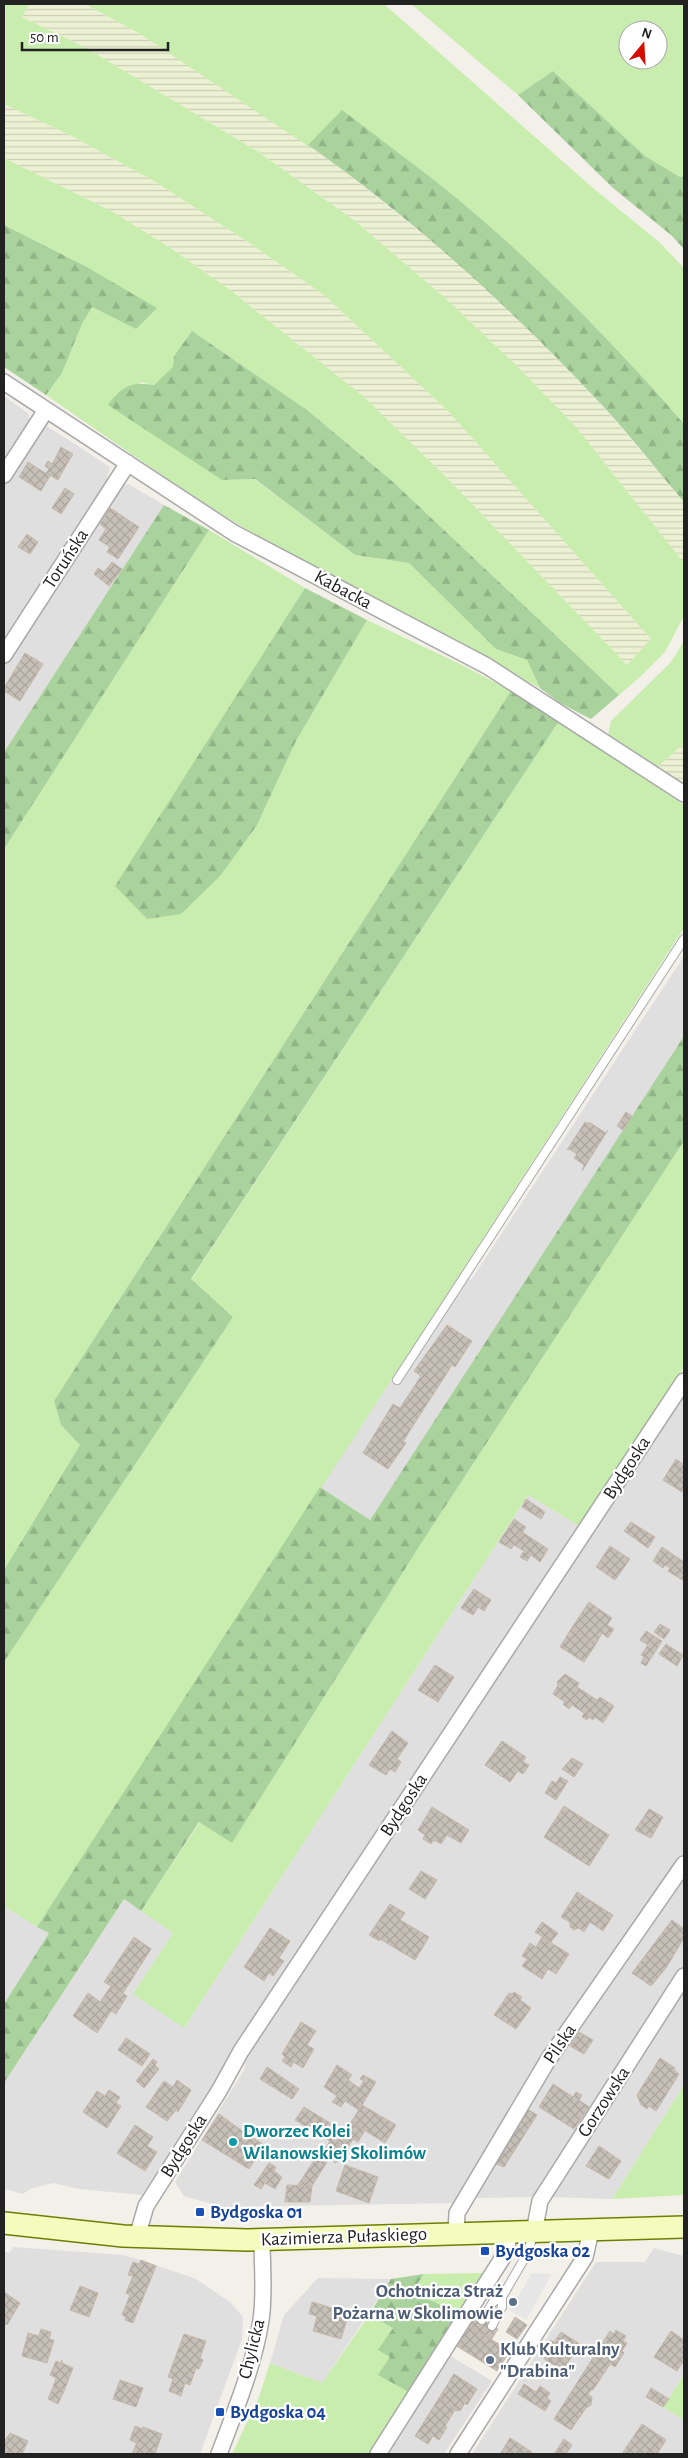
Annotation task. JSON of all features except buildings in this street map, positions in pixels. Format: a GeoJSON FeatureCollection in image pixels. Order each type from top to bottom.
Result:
{"type":"FeatureCollection","features":[{"type":"Feature","properties":{"kind":"main road","name":"Kazimierza Pułaskiego"},"geometry":{"type":"LineString","coordinates":[[4,2223],[137,2237],[262,2240],[684,2227]]}},
{"type":"Feature","properties":{"kind":"street","name":"Kabacka"},"geometry":{"type":"LineString","coordinates":[[4,382],[234,533],[487,666],[684,794]]}},
{"type":"Feature","properties":{"kind":"street"},"geometry":{"type":"LineString","coordinates":[[4,475],[46,410]]}},
{"type":"Feature","properties":{"kind":"street","name":"Toruńska"},"geometry":{"type":"LineString","coordinates":[[4,655],[128,463]]}},
{"type":"Feature","properties":{"kind":"street","name":"Bydgoska"},"geometry":{"type":"LineString","coordinates":[[137,2237],[146,2206],[219,2091],[241,2051],[684,1381]]}},
{"type":"Feature","properties":{"kind":"street","name":"Pilska"},"geometry":{"type":"LineString","coordinates":[[456,2234],[457,2213],[548,2060],[684,1864]]}},
{"type":"Feature","properties":{"kind":"street","name":"Gorzowska"},"geometry":{"type":"LineString","coordinates":[[534,2232],[540,2202],[684,1976]]}},
{"type":"Feature","properties":{"kind":"street"},"geometry":{"type":"LineString","coordinates":[[458,2454],[585,2257],[592,2231]]}},
{"type":"Feature","properties":{"kind":"street"},"geometry":{"type":"LineString","coordinates":[[378,2454],[505,2254],[510,2233]]}},
{"type":"Feature","properties":{"kind":"street","name":"Chylicka"},"geometry":{"type":"LineString","coordinates":[[219,2454],[239,2400],[258,2338],[262,2302],[262,2240]]}},
{"type":"Feature","properties":{"kind":"lane"},"geometry":{"type":"LineString","coordinates":[[397,1380],[684,939]]}},
{"type":"Feature","properties":{"kind":"lane"},"geometry":{"type":"LineString","coordinates":[[492,2326],[502,2307],[502,2297],[529,2250],[534,2232]]}},
{"type":"Feature","properties":{"kind":"lane"},"geometry":{"type":"LineString","coordinates":[[482,2320],[492,2302],[502,2297]]}},
{"type":"Feature","properties":{"kind":"shaded area"},"geometry":{"type":"Polygon","coordinates":[[[4,396],[29,414],[29,422],[4,461],[4,396]]]}},
{"type":"Feature","properties":{"kind":"shaded area"},"geometry":{"type":"Polygon","coordinates":[[[47,426],[110,467],[106,483],[4,642],[4,484],[38,430],[47,426]]]}},
{"type":"Feature","properties":{"kind":"shaded area"},"geometry":{"type":"Polygon","coordinates":[[[128,484],[164,505],[4,752],[4,664],[118,487],[128,484]]]}},
{"type":"Feature","properties":{"kind":"shaded area"},"geometry":{"type":"Polygon","coordinates":[[[684,956],[684,1036],[370,1520],[320,1487],[459,1273],[471,1280],[684,956]]]}},
{"type":"Feature","properties":{"kind":"shaded area"},"geometry":{"type":"Polygon","coordinates":[[[684,1392],[684,1854],[513,2110],[503,2117],[502,2127],[457,2203],[223,2207],[184,2196],[175,2182],[244,2070],[247,2054],[684,1392]]]}},
{"type":"Feature","properties":{"kind":"shaded area"},"geometry":{"type":"Polygon","coordinates":[[[528,1495],[581,1527],[142,2195],[79,2189],[53,2183],[30,2189],[23,2194],[5,2189],[4,2191],[4,2083],[124,1899],[173,1933],[184,2028],[528,1495]]]}},
{"type":"Feature","properties":{"kind":"shaded area"},"geometry":{"type":"Polygon","coordinates":[[[684,1873],[684,1967],[536,2197],[473,2198],[576,2029],[684,1873]]]}},
{"type":"Feature","properties":{"kind":"shaded area"},"geometry":{"type":"Polygon","coordinates":[[[4,1906],[49,1933],[4,2004],[4,1906]]]}},
{"type":"Feature","properties":{"kind":"shaded area"},"geometry":{"type":"Polygon","coordinates":[[[684,1989],[684,2085],[612,2199],[548,2197],[684,1989]]]}},
{"type":"Feature","properties":{"kind":"shaded area"},"geometry":{"type":"Polygon","coordinates":[[[13,2247],[123,2255],[196,2279],[230,2302],[243,2317],[242,2339],[200,2454],[4,2454],[4,2251],[9,2253],[13,2247]]]}},
{"type":"Feature","properties":{"kind":"shaded area"},"geometry":{"type":"Polygon","coordinates":[[[654,2248],[684,2256],[684,2375],[663,2407],[684,2420],[683,2454],[472,2454],[596,2262],[645,2262],[654,2248]]]}},
{"type":"Feature","properties":{"kind":"shaded area"},"geometry":{"type":"Polygon","coordinates":[[[532,2273],[552,2274],[526,2320],[510,2310],[532,2273]]]}},
{"type":"Feature","properties":{"kind":"shaded area"},"geometry":{"type":"Polygon","coordinates":[[[318,2278],[391,2279],[322,2383],[270,2363],[284,2315],[318,2278]]]}},
{"type":"Feature","properties":{"kind":"shaded area"},"geometry":{"type":"Polygon","coordinates":[[[449,2355],[492,2381],[444,2454],[385,2454],[449,2355]]]}},
{"type":"Feature","properties":{"kind":"green space"},"geometry":{"type":"Polygon","coordinates":[[[4,4],[29,4],[22,17],[86,48],[257,151],[355,221],[445,298],[513,362],[576,427],[684,563],[684,616],[665,652],[639,678],[619,695],[392,481],[307,410],[192,331],[174,356],[174,367],[154,385],[139,382],[222,480],[254,479],[355,555],[409,563],[496,649],[527,660],[540,688],[352,589],[241,526],[46,395],[62,373],[82,324],[92,307],[136,329],[85,266],[4,225],[4,158],[111,211],[169,247],[230,290],[364,397],[445,476],[627,665],[651,639],[449,412],[324,295],[248,242],[154,181],[68,134],[4,104],[4,4]]]}},
{"type":"Feature","properties":{"kind":"green space"},"geometry":{"type":"Polygon","coordinates":[[[29,4],[85,4],[142,35],[229,91],[339,167],[455,260],[517,317],[602,405],[684,502],[684,563],[576,427],[513,362],[445,298],[355,221],[257,151],[86,48],[22,17],[29,4]]]}},
{"type":"Feature","properties":{"kind":"green space"},"geometry":{"type":"Polygon","coordinates":[[[85,4],[384,4],[593,188],[659,242],[684,268],[684,424],[604,336],[519,252],[445,188],[342,111],[311,148],[142,35],[85,4]]]}},
{"type":"Feature","properties":{"kind":"green space"},"geometry":{"type":"Polygon","coordinates":[[[411,4],[684,4],[684,176],[680,177],[645,156],[553,71],[518,95],[411,4]]]}},
{"type":"Feature","properties":{"kind":"green space"},"geometry":{"type":"Polygon","coordinates":[[[553,71],[645,156],[680,177],[684,176],[684,249],[671,235],[613,188],[518,95],[553,71]]]}},
{"type":"Feature","properties":{"kind":"green space"},"geometry":{"type":"Polygon","coordinates":[[[4,104],[68,134],[154,181],[248,242],[324,295],[449,412],[651,639],[627,665],[445,476],[364,397],[230,290],[169,247],[111,211],[4,158],[4,104]]]}},
{"type":"Feature","properties":{"kind":"green space"},"geometry":{"type":"Polygon","coordinates":[[[342,110],[459,200],[519,252],[604,336],[684,424],[684,502],[601,404],[497,300],[424,235],[348,174],[308,145],[342,110]]]}},
{"type":"Feature","properties":{"kind":"green space"},"geometry":{"type":"Polygon","coordinates":[[[4,225],[85,266],[157,308],[136,329],[92,307],[82,324],[62,373],[46,395],[4,367],[4,225]]]}},
{"type":"Feature","properties":{"kind":"green space"},"geometry":{"type":"Polygon","coordinates":[[[192,331],[307,410],[392,481],[619,695],[591,719],[560,703],[540,688],[527,660],[496,649],[409,563],[355,555],[255,479],[222,480],[108,405],[118,393],[128,387],[139,384],[154,385],[173,367],[174,356],[192,331]]]}},
{"type":"Feature","properties":{"kind":"green space"},"geometry":{"type":"Polygon","coordinates":[[[164,505],[209,530],[4,849],[4,752],[164,505]]]}},
{"type":"Feature","properties":{"kind":"green space"},"geometry":{"type":"Polygon","coordinates":[[[209,530],[305,588],[116,886],[147,919],[257,825],[296,741],[367,620],[462,665],[511,691],[54,1401],[61,1425],[80,1445],[4,1570],[4,849],[209,530]]]}},
{"type":"Feature","properties":{"kind":"green space"},"geometry":{"type":"Polygon","coordinates":[[[305,588],[367,620],[296,741],[257,825],[220,876],[181,914],[147,919],[115,886],[305,588]]]}},
{"type":"Feature","properties":{"kind":"green space"},"geometry":{"type":"Polygon","coordinates":[[[684,641],[684,743],[658,767],[608,735],[611,721],[671,662],[684,641]]]}},
{"type":"Feature","properties":{"kind":"green space"},"geometry":{"type":"Polygon","coordinates":[[[511,691],[559,721],[191,1279],[233,1317],[4,1662],[4,1570],[80,1445],[61,1425],[54,1401],[511,691]]]}},
{"type":"Feature","properties":{"kind":"green space"},"geometry":{"type":"Polygon","coordinates":[[[559,721],[684,805],[684,928],[37,1927],[4,1906],[4,1662],[233,1317],[191,1280],[559,721]]]}},
{"type":"Feature","properties":{"kind":"green space"},"geometry":{"type":"Polygon","coordinates":[[[684,743],[684,784],[658,767],[684,743]]]}},
{"type":"Feature","properties":{"kind":"green space"},"geometry":{"type":"Polygon","coordinates":[[[684,1036],[684,1141],[422,1542],[232,1843],[199,1822],[141,1911],[124,1899],[4,2083],[4,2004],[49,1933],[37,1927],[320,1487],[370,1520],[684,1036]]]}},
{"type":"Feature","properties":{"kind":"green space"},"geometry":{"type":"Polygon","coordinates":[[[684,1141],[684,1367],[581,1527],[528,1495],[184,2028],[133,1994],[173,1933],[141,1911],[200,1822],[232,1843],[422,1542],[684,1141]]]}},
{"type":"Feature","properties":{"kind":"green space"},"geometry":{"type":"Polygon","coordinates":[[[684,2085],[684,2195],[612,2199],[684,2085]]]}},
{"type":"Feature","properties":{"kind":"green space"},"geometry":{"type":"Polygon","coordinates":[[[486,2273],[459,2313],[412,2292],[424,2274],[486,2273]]]}},
{"type":"Feature","properties":{"kind":"green space"},"geometry":{"type":"Polygon","coordinates":[[[424,2274],[412,2292],[459,2313],[409,2392],[378,2375],[390,2357],[378,2350],[393,2328],[369,2315],[391,2279],[424,2274]]]}},
{"type":"Feature","properties":{"kind":"green space"},"geometry":{"type":"Polygon","coordinates":[[[369,2315],[393,2328],[379,2350],[390,2357],[409,2392],[371,2454],[232,2454],[259,2397],[270,2363],[322,2383],[369,2315]]]}},
{"type":"Feature","properties":{"kind":"green space"},"geometry":{"type":"Polygon","coordinates":[[[684,2375],[684,2420],[663,2407],[684,2375]]]}},
{"type":"Feature","properties":{"kind":"place","name":"Dworzec Kolei Wilanowskiej Skolimów"},"geometry":{"type":"Point","coordinates":[233,2142]}},
{"type":"Feature","properties":{"kind":"place","name":"Bydgoska 01"},"geometry":{"type":"Point","coordinates":[200,2212]}},
{"type":"Feature","properties":{"kind":"place","name":"Bydgoska 02"},"geometry":{"type":"Point","coordinates":[485,2251]}},
{"type":"Feature","properties":{"kind":"place","name":"Ochotnicza Straż Pożarna w Skolimowie"},"geometry":{"type":"Point","coordinates":[513,2302]}},
{"type":"Feature","properties":{"kind":"place","name":"Klub Kulturalny \"Drabina\""},"geometry":{"type":"Point","coordinates":[490,2360]}},
{"type":"Feature","properties":{"kind":"place","name":"Bydgoska 04"},"geometry":{"type":"Point","coordinates":[220,2412]}}]}
